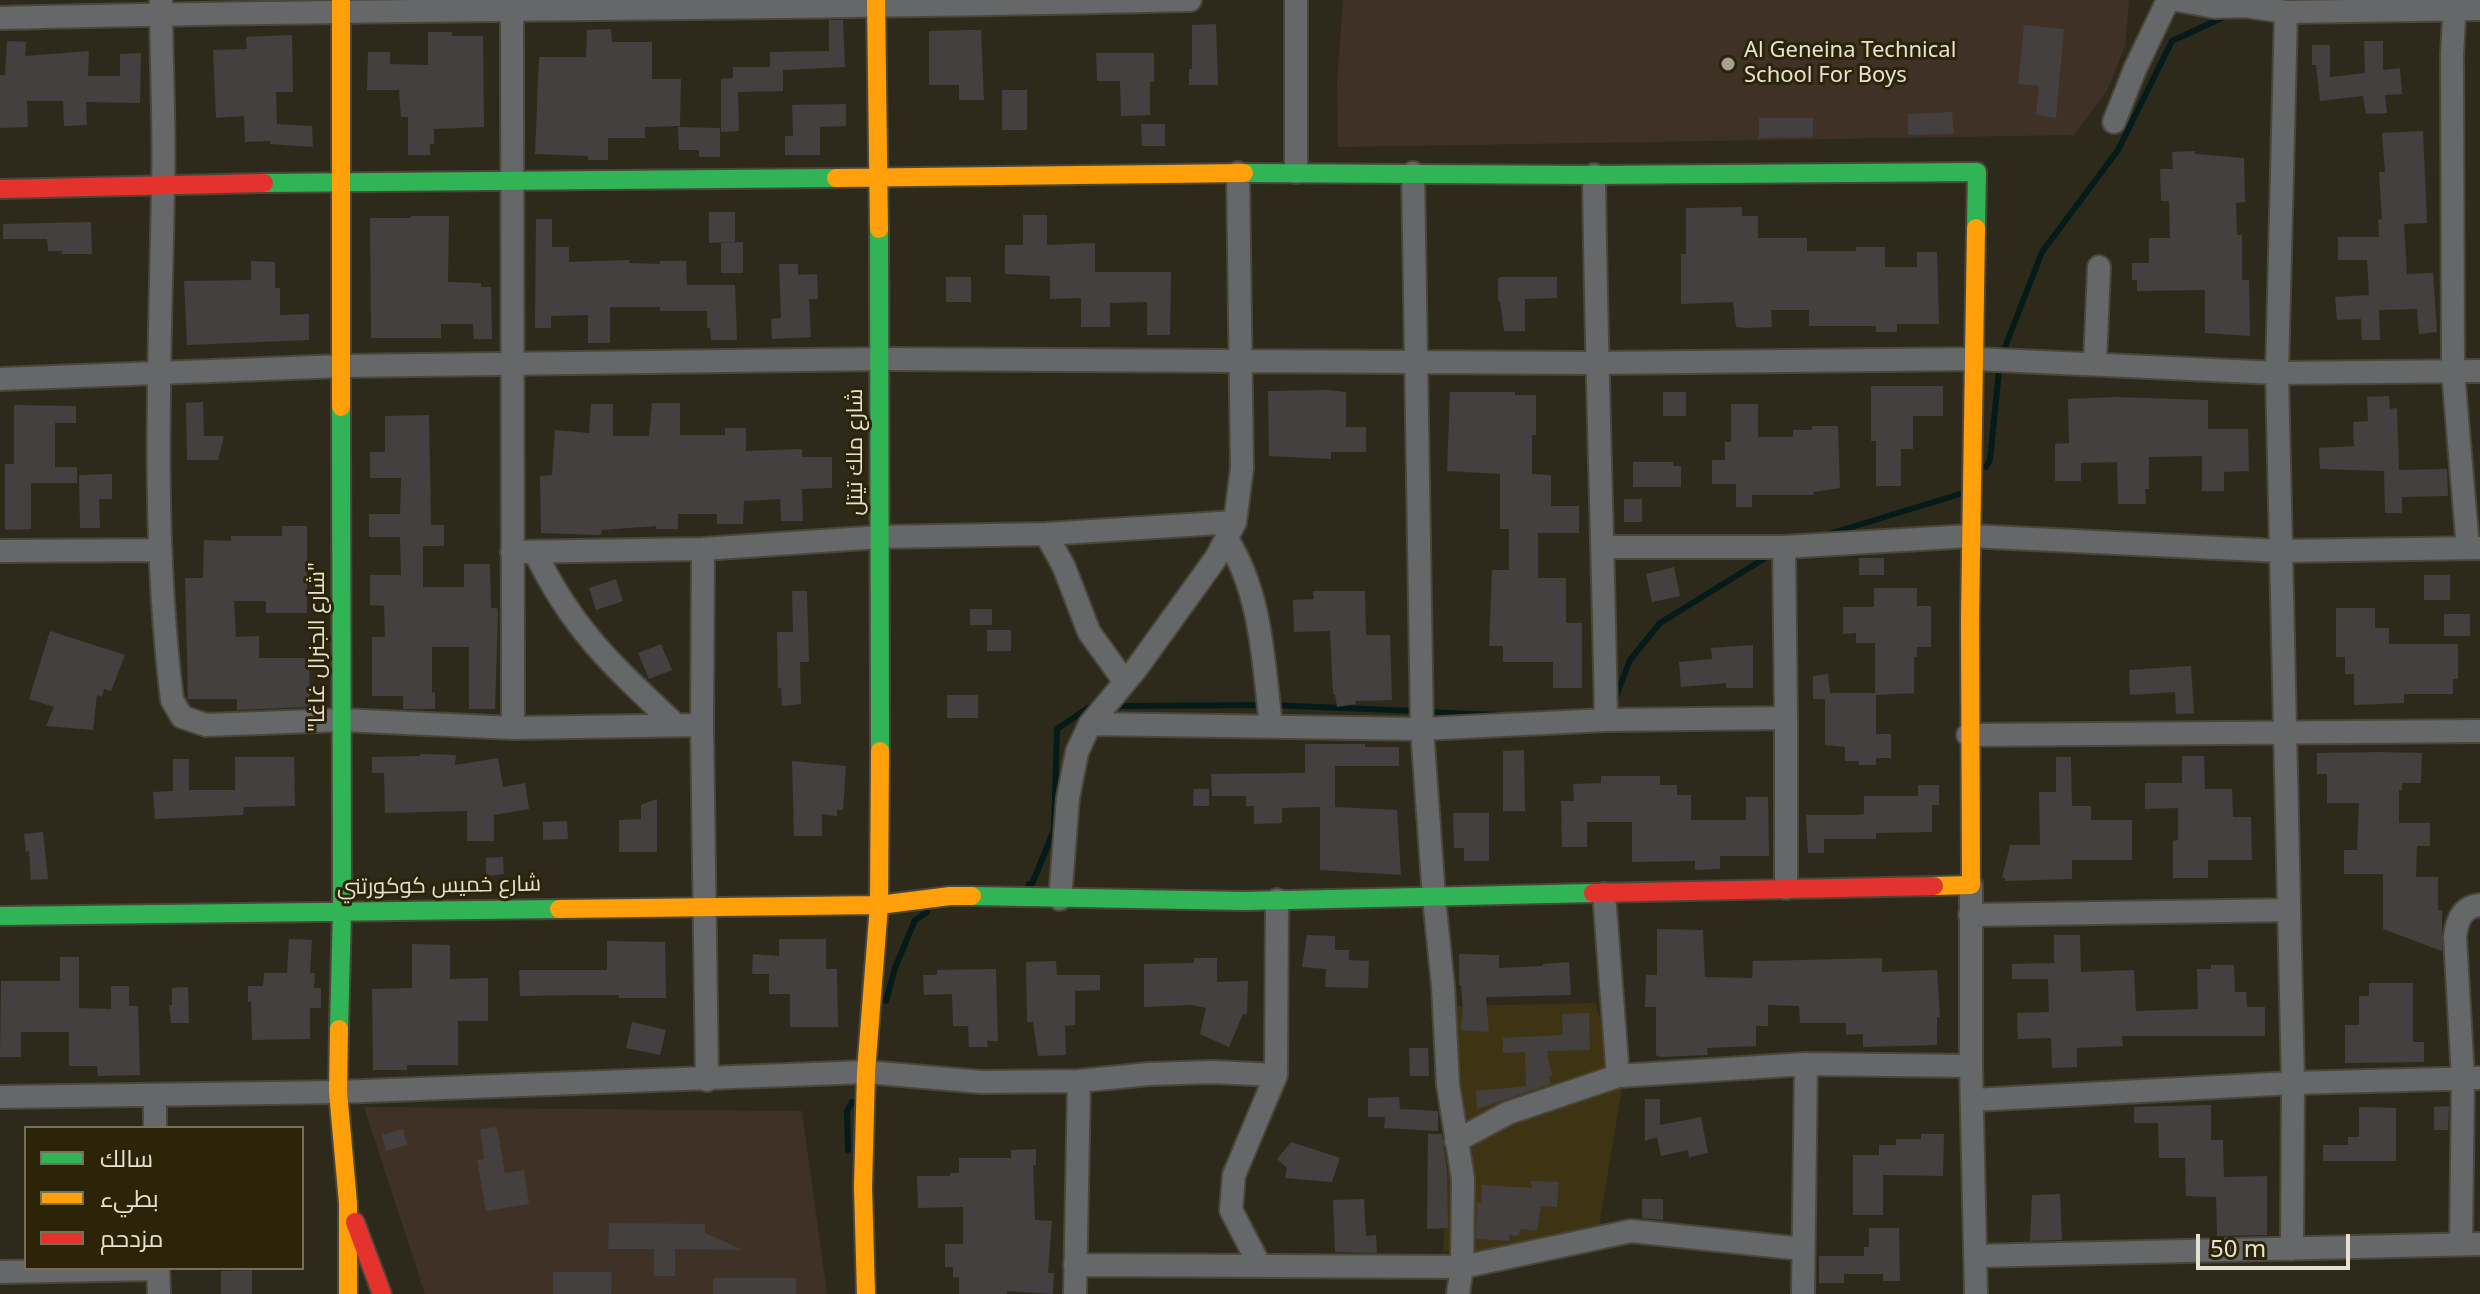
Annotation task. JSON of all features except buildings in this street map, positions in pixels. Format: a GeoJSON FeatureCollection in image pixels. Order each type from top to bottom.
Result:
{"type":"FeatureCollection","features":[{"type":"Feature","properties":{"kind":"street"},"geometry":{"type":"LineString","coordinates":[[0,18],[161,7],[1190,0]]}},
{"type":"Feature","properties":{"kind":"street"},"geometry":{"type":"LineString","coordinates":[[1296,0],[1296,172]]}},
{"type":"Feature","properties":{"kind":"street"},"geometry":{"type":"LineString","coordinates":[[2114,122],[2168,0]]}},
{"type":"Feature","properties":{"kind":"street"},"geometry":{"type":"LineString","coordinates":[[2177,0],[2215,7],[2245,6],[2286,12],[2455,5],[2480,9]]}},
{"type":"Feature","properties":{"kind":"street","name":"شارع ملك تيتل"},"geometry":{"type":"LineString","coordinates":[[866,1294],[863,1187],[866,1072],[879,905],[881,359],[876,4]]}},
{"type":"Feature","properties":{"kind":"street"},"geometry":{"type":"LineString","coordinates":[[1603,547],[1784,547],[1970,536],[2281,551],[2474,548],[2453,372],[2455,5]]}},
{"type":"Feature","properties":{"kind":"street"},"geometry":{"type":"LineString","coordinates":[[512,6],[513,728]]}},
{"type":"Feature","properties":{"kind":"street"},"geometry":{"type":"LineString","coordinates":[[161,7],[160,550],[163,623],[172,700],[182,717],[206,725],[342,720],[513,728],[702,725]]}},
{"type":"Feature","properties":{"kind":"street","name":"\"شارع الجنرال غاغا\""},"geometry":{"type":"LineString","coordinates":[[341,7],[342,911],[338,1092],[348,1203],[348,1294]]}},
{"type":"Feature","properties":{"kind":"street"},"geometry":{"type":"LineString","coordinates":[[2286,12],[2277,373],[2293,1083],[2292,1249]]}},
{"type":"Feature","properties":{"kind":"street"},"geometry":{"type":"LineString","coordinates":[[0,189],[340,181],[511,182],[1296,172],[1594,175],[1977,172],[1968,735],[1976,1294]]}},
{"type":"Feature","properties":{"kind":"street"},"geometry":{"type":"LineString","coordinates":[[1060,899],[1068,798],[1077,752],[1090,724],[1125,682],[1231,530],[1242,468],[1238,173]]}},
{"type":"Feature","properties":{"kind":"street"},"geometry":{"type":"LineString","coordinates":[[1413,173],[1422,729],[1448,1085],[1463,1179],[1462,1267],[1458,1294]]}},
{"type":"Feature","properties":{"kind":"street"},"geometry":{"type":"LineString","coordinates":[[1594,175],[1606,720]]}},
{"type":"Feature","properties":{"kind":"street"},"geometry":{"type":"LineString","coordinates":[[2095,363],[2099,267]]}},
{"type":"Feature","properties":{"kind":"street"},"geometry":{"type":"LineString","coordinates":[[0,379],[342,366],[881,359],[1596,363],[1976,359],[2277,373],[2480,371]]}},
{"type":"Feature","properties":{"kind":"street"},"geometry":{"type":"LineString","coordinates":[[512,552],[703,549],[880,537],[1231,530]]}},
{"type":"Feature","properties":{"kind":"street"},"geometry":{"type":"LineString","coordinates":[[1231,530],[1249,583],[1260,630],[1271,725]]}},
{"type":"Feature","properties":{"kind":"street"},"geometry":{"type":"LineString","coordinates":[[1046,534],[1064,567],[1089,632],[1125,682]]}},
{"type":"Feature","properties":{"kind":"street"},"geometry":{"type":"LineString","coordinates":[[1784,547],[1786,888]]}},
{"type":"Feature","properties":{"kind":"street"},"geometry":{"type":"LineString","coordinates":[[703,549],[703,907],[707,1080]]}},
{"type":"Feature","properties":{"kind":"street"},"geometry":{"type":"LineString","coordinates":[[0,551],[160,550]]}},
{"type":"Feature","properties":{"kind":"street"},"geometry":{"type":"LineString","coordinates":[[535,552],[572,618],[601,655],[676,725]]}},
{"type":"Feature","properties":{"kind":"street"},"geometry":{"type":"LineString","coordinates":[[1090,724],[1422,729],[1606,720],[1786,718]]}},
{"type":"Feature","properties":{"kind":"street"},"geometry":{"type":"LineString","coordinates":[[1968,735],[2480,731]]}},
{"type":"Feature","properties":{"kind":"street","name":"شارع خميس كوكورتني"},"geometry":{"type":"LineString","coordinates":[[0,916],[879,905],[950,896],[1277,900],[1971,885]]}},
{"type":"Feature","properties":{"kind":"street"},"geometry":{"type":"LineString","coordinates":[[1604,894],[1618,1076]]}},
{"type":"Feature","properties":{"kind":"street"},"geometry":{"type":"LineString","coordinates":[[1260,1266],[1231,1210],[1234,1175],[1276,1075],[1277,900]]}},
{"type":"Feature","properties":{"kind":"street"},"geometry":{"type":"LineString","coordinates":[[1975,1256],[2470,1244],[2472,1078],[2456,925],[2466,909],[2480,905]]}},
{"type":"Feature","properties":{"kind":"street"},"geometry":{"type":"LineString","coordinates":[[1970,915],[2289,910]]}},
{"type":"Feature","properties":{"kind":"street"},"geometry":{"type":"LineString","coordinates":[[1456,1141],[1508,1113],[1618,1076],[1806,1064],[1971,1066]]}},
{"type":"Feature","properties":{"kind":"street"},"geometry":{"type":"LineString","coordinates":[[1803,1294],[1806,1064]]}},
{"type":"Feature","properties":{"kind":"street"},"geometry":{"type":"LineString","coordinates":[[0,1097],[338,1092],[866,1072],[982,1082],[1079,1081],[1213,1072],[1276,1075]]}},
{"type":"Feature","properties":{"kind":"street"},"geometry":{"type":"LineString","coordinates":[[1973,1100],[2293,1083],[2472,1078]]}},
{"type":"Feature","properties":{"kind":"street"},"geometry":{"type":"LineString","coordinates":[[1075,1294],[1079,1081]]}},
{"type":"Feature","properties":{"kind":"street"},"geometry":{"type":"LineString","coordinates":[[155,1096],[155,1126]]}},
{"type":"Feature","properties":{"kind":"street"},"geometry":{"type":"LineString","coordinates":[[348,1203],[382,1294]]}},
{"type":"Feature","properties":{"kind":"street"},"geometry":{"type":"LineString","coordinates":[[1075,1265],[1462,1267],[1631,1231],[1803,1249]]}},
{"type":"Feature","properties":{"kind":"street"},"geometry":{"type":"LineString","coordinates":[[0,1272],[79,1270]]}},
{"type":"Feature","properties":{"kind":"street"},"geometry":{"type":"LineString","coordinates":[[158,1270],[159,1294]]}},
{"type":"Feature","properties":{"kind":"shaded area","name":"Al Geneina Technical School For Boys"},"geometry":{"type":"Polygon","coordinates":[[[1343,0],[2129,0],[2125,46],[2108,89],[2074,135],[1338,147],[1337,82],[1343,0]]]}},
{"type":"Feature","properties":{"kind":"shaded area"},"geometry":{"type":"Polygon","coordinates":[[[1595,1003],[1622,1088],[1595,1251],[1443,1251],[1457,1006],[1595,1003]]]}},
{"type":"Feature","properties":{"kind":"shaded area"},"geometry":{"type":"Polygon","coordinates":[[[364,1107],[802,1111],[827,1294],[425,1294],[364,1107]]]}},
{"type":"Feature","properties":{"kind":"waterway"},"geometry":{"type":"LineString","coordinates":[[1986,467],[1990,460],[2000,360],[2042,252],[2118,150],[2172,41],[2226,16]]}},
{"type":"Feature","properties":{"kind":"waterway"},"geometry":{"type":"LineString","coordinates":[[1829,534],[1960,494]]}},
{"type":"Feature","properties":{"kind":"waterway"},"geometry":{"type":"LineString","coordinates":[[1614,701],[1630,660],[1660,623],[1770,555]]}},
{"type":"Feature","properties":{"kind":"waterway"},"geometry":{"type":"LineString","coordinates":[[1112,706],[1269,705],[1416,711]]}},
{"type":"Feature","properties":{"kind":"waterway"},"geometry":{"type":"LineString","coordinates":[[1029,884],[1032,884],[1054,830],[1057,729],[1088,708],[1096,707]]}},
{"type":"Feature","properties":{"kind":"waterway"},"geometry":{"type":"LineString","coordinates":[[1427,712],[1496,715]]}},
{"type":"Feature","properties":{"kind":"waterway"},"geometry":{"type":"LineString","coordinates":[[886,1001],[895,968],[915,920],[927,912]]}},
{"type":"Feature","properties":{"kind":"waterway"},"geometry":{"type":"LineString","coordinates":[[848,1150],[847,1111],[852,1102]]}},
{"type":"Feature","properties":{"kind":"traffic: fast"},"geometry":{"type":"LineString","coordinates":[[1244,173],[1594,175],[1977,172],[1976,228]]}},
{"type":"Feature","properties":{"kind":"traffic: fast"},"geometry":{"type":"LineString","coordinates":[[264,183],[836,178]]}},
{"type":"Feature","properties":{"kind":"traffic: fast"},"geometry":{"type":"LineString","coordinates":[[879,229],[880,751]]}},
{"type":"Feature","properties":{"kind":"traffic: fast"},"geometry":{"type":"LineString","coordinates":[[339,1029],[342,911],[341,407]]}},
{"type":"Feature","properties":{"kind":"traffic: fast"},"geometry":{"type":"LineString","coordinates":[[972,896],[1244,901],[1593,893]]}},
{"type":"Feature","properties":{"kind":"traffic: fast"},"geometry":{"type":"LineString","coordinates":[[0,916],[559,909]]}},
{"type":"Feature","properties":{"kind":"traffic: slow"},"geometry":{"type":"LineString","coordinates":[[341,0],[341,407]]}},
{"type":"Feature","properties":{"kind":"traffic: slow"},"geometry":{"type":"LineString","coordinates":[[876,0],[879,229]]}},
{"type":"Feature","properties":{"kind":"traffic: slow"},"geometry":{"type":"LineString","coordinates":[[836,178],[1244,173]]}},
{"type":"Feature","properties":{"kind":"traffic: slow"},"geometry":{"type":"LineString","coordinates":[[1934,886],[1971,885],[1970,618],[1976,228]]}},
{"type":"Feature","properties":{"kind":"traffic: slow"},"geometry":{"type":"LineString","coordinates":[[866,1294],[863,1187],[866,1072],[879,905],[880,751]]}},
{"type":"Feature","properties":{"kind":"traffic: slow"},"geometry":{"type":"LineString","coordinates":[[559,909],[879,905],[972,896]]}},
{"type":"Feature","properties":{"kind":"traffic: slow"},"geometry":{"type":"LineString","coordinates":[[339,1029],[338,1092],[348,1203],[348,1294]]}},
{"type":"Feature","properties":{"kind":"traffic: jam"},"geometry":{"type":"LineString","coordinates":[[0,189],[264,183]]}},
{"type":"Feature","properties":{"kind":"traffic: jam"},"geometry":{"type":"LineString","coordinates":[[1593,893],[1934,886]]}},
{"type":"Feature","properties":{"kind":"traffic: jam"},"geometry":{"type":"LineString","coordinates":[[355,1222],[382,1294]]}},
{"type":"Feature","properties":{"kind":"place","name":"Al Geneina Technical School For Boys"},"geometry":{"type":"Point","coordinates":[1728,64]}}]}
